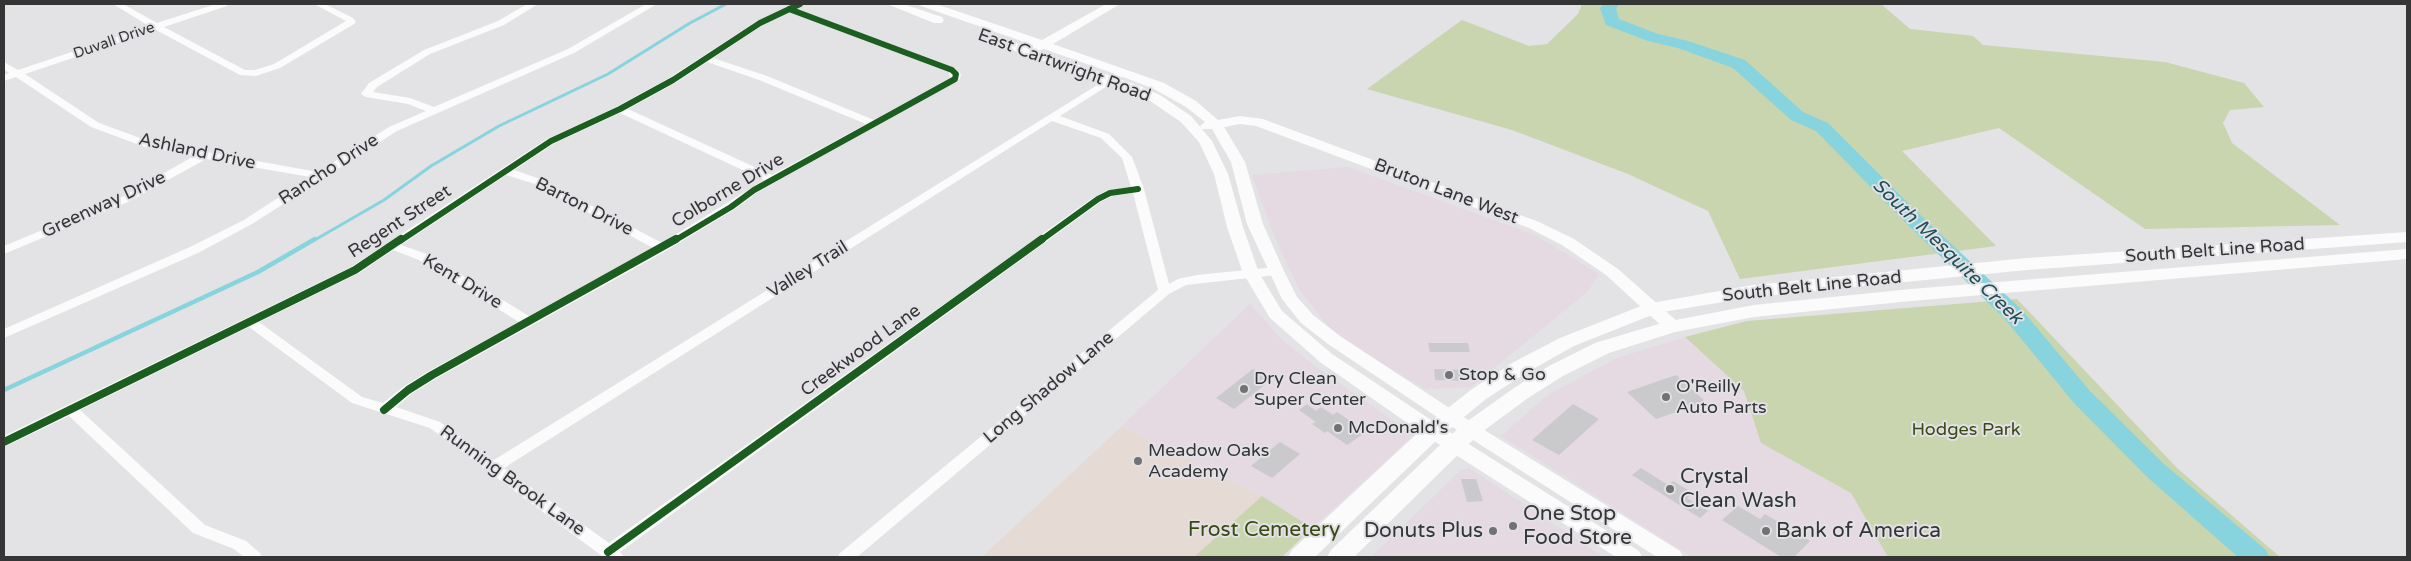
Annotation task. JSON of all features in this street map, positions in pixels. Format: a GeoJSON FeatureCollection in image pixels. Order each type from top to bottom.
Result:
{"type":"FeatureCollection","features":[{"type":"Feature","properties":{"kind":"main road","name":"East Cartwright Road"},"geometry":{"type":"LineString","coordinates":[[894,4],[1111,80],[1155,98],[1186,119],[1205,141],[1221,174],[1235,227],[1251,272],[1276,314],[1298,334],[1326,358],[1441,424],[1470,430],[1673,557]]}},
{"type":"Feature","properties":{"kind":"main road","name":"East Cartwright Road"},"geometry":{"type":"LineString","coordinates":[[925,4],[1123,72],[1176,94],[1216,125],[1238,162],[1255,224],[1276,271],[1290,299],[1306,319],[1441,424],[1454,445],[1632,557]]}},
{"type":"Feature","properties":{"kind":"main road"},"geometry":{"type":"LineString","coordinates":[[1030,52],[1114,4]]}},
{"type":"Feature","properties":{"kind":"main road","name":"Bruton Lane West"},"geometry":{"type":"LineString","coordinates":[[1195,129],[1240,120],[1258,122],[1534,225],[1568,242],[1612,272],[1672,326]]}},
{"type":"Feature","properties":{"kind":"main road","name":"South Belt Line Road"},"geometry":{"type":"LineString","coordinates":[[1300,557],[1441,424],[1479,394],[1567,342],[1653,308],[1753,291],[2027,264],[2407,237]]}},
{"type":"Feature","properties":{"kind":"main road","name":"South Belt Line Road"},"geometry":{"type":"LineString","coordinates":[[1340,557],[1470,430],[1521,393],[1556,371],[1602,348],[1672,326],[1754,311],[1911,295],[2407,254]]}},
{"type":"Feature","properties":{"kind":"main road"},"geometry":{"type":"LineString","coordinates":[[1329,557],[1344,541],[1345,536],[1334,526]]}},
{"type":"Feature","properties":{"kind":"street"},"geometry":{"type":"LineString","coordinates":[[117,4],[243,73],[256,73],[278,66],[351,22],[318,4]]}},
{"type":"Feature","properties":{"kind":"street","name":"Duvall Drive"},"geometry":{"type":"LineString","coordinates":[[4,78],[224,4]]}},
{"type":"Feature","properties":{"kind":"street"},"geometry":{"type":"LineString","coordinates":[[435,111],[410,102],[366,94],[373,85],[427,52],[501,23],[533,4]]}},
{"type":"Feature","properties":{"kind":"street","name":"Rancho Drive"},"geometry":{"type":"LineString","coordinates":[[4,334],[194,250],[248,222],[393,129],[571,51],[652,4]]}},
{"type":"Feature","properties":{"kind":"street","name":"Regent Street"},"geometry":{"type":"LineString","coordinates":[[4,442],[355,270],[551,141],[620,109],[707,59],[760,24],[800,4]]}},
{"type":"Feature","properties":{"kind":"street","name":"Colborne Drive"},"geometry":{"type":"LineString","coordinates":[[384,410],[408,390],[432,375],[662,248],[773,180],[955,79],[956,74],[952,70],[788,9]]}},
{"type":"Feature","properties":{"kind":"street"},"geometry":{"type":"LineString","coordinates":[[707,59],[763,78],[874,124]]}},
{"type":"Feature","properties":{"kind":"street","name":"Ashland Drive"},"geometry":{"type":"LineString","coordinates":[[4,65],[95,125],[149,145],[320,176]]}},
{"type":"Feature","properties":{"kind":"street","name":"Valley Trail"},"geometry":{"type":"LineString","coordinates":[[493,468],[1123,72]]}},
{"type":"Feature","properties":{"kind":"street"},"geometry":{"type":"LineString","coordinates":[[620,109],[773,180]]}},
{"type":"Feature","properties":{"kind":"street"},"geometry":{"type":"LineString","coordinates":[[1051,116],[1105,136],[1127,157],[1138,189],[1165,291]]}},
{"type":"Feature","properties":{"kind":"street","name":"Greenway Drive"},"geometry":{"type":"LineString","coordinates":[[4,250],[126,199],[203,156]]}},
{"type":"Feature","properties":{"kind":"street","name":"Barton Drive"},"geometry":{"type":"LineString","coordinates":[[504,171],[539,182],[662,248]]}},
{"type":"Feature","properties":{"kind":"street","name":"Creekwood Lane"},"geometry":{"type":"LineString","coordinates":[[612,554],[1098,199],[1110,193],[1138,189]]}},
{"type":"Feature","properties":{"kind":"street","name":"Kent Drive"},"geometry":{"type":"LineString","coordinates":[[392,246],[423,258],[529,322]]}},
{"type":"Feature","properties":{"kind":"street","name":"Long Shadow Lane"},"geometry":{"type":"LineString","coordinates":[[846,557],[1165,291],[1182,282],[1197,278],[1276,271]]}},
{"type":"Feature","properties":{"kind":"street","name":"Running Brook Lane"},"geometry":{"type":"LineString","coordinates":[[250,322],[357,400],[435,425],[612,554]]}},
{"type":"Feature","properties":{"kind":"street"},"geometry":{"type":"LineString","coordinates":[[70,409],[200,529],[240,545],[254,557]]}},
{"type":"Feature","properties":{"kind":"shaded area"},"geometry":{"type":"Polygon","coordinates":[[[1348,167],[1535,235],[1599,274],[1587,292],[1471,387],[1425,389],[1360,350],[1330,328],[1300,291],[1275,238],[1252,175],[1348,167]]]}},
{"type":"Feature","properties":{"kind":"shaded area"},"geometry":{"type":"Polygon","coordinates":[[[1250,304],[1280,338],[1312,364],[1414,435],[1312,528],[1262,496],[1121,427],[1250,304]]]}},
{"type":"Feature","properties":{"kind":"shaded area"},"geometry":{"type":"Polygon","coordinates":[[[1685,337],[1744,391],[1761,443],[1851,493],[1888,557],[1692,557],[1501,436],[1548,395],[1617,358],[1685,337]]]}},
{"type":"Feature","properties":{"kind":"shaded area","name":"Meadow Oaks Academy"},"geometry":{"type":"Polygon","coordinates":[[[1121,427],[1262,496],[1194,557],[982,557],[1121,427]]]}},
{"type":"Feature","properties":{"kind":"shaded area"},"geometry":{"type":"Polygon","coordinates":[[[1469,468],[1604,557],[1371,557],[1461,470],[1469,468]]]}},
{"type":"Feature","properties":{"kind":"green space"},"geometry":{"type":"Polygon","coordinates":[[[1582,4],[1881,4],[1910,29],[1973,36],[1983,45],[2165,62],[2244,83],[2264,107],[2230,110],[2223,123],[2232,143],[2340,225],[2145,229],[1999,128],[1902,151],[1996,246],[1740,279],[1708,211],[1628,174],[1512,130],[1367,89],[1462,20],[1529,46],[1547,44],[1578,14],[1582,4]]]}},
{"type":"Feature","properties":{"kind":"green space","name":"Hodges Park"},"geometry":{"type":"Polygon","coordinates":[[[2017,299],[2177,468],[2280,557],[1888,557],[1851,493],[1761,443],[1744,391],[1685,337],[1747,321],[2017,299]]]}},
{"type":"Feature","properties":{"kind":"green space","name":"Frost Cemetery"},"geometry":{"type":"Polygon","coordinates":[[[1262,496],[1312,528],[1282,557],[1194,557],[1262,496]]]}},
{"type":"Feature","properties":{"kind":"building"},"geometry":{"type":"Polygon","coordinates":[[[1428,343],[1468,343],[1470,352],[1430,352],[1428,343]]]}},
{"type":"Feature","properties":{"kind":"building","name":"Dry Clean Super Center"},"geometry":{"type":"Polygon","coordinates":[[[1253,369],[1271,380],[1234,409],[1216,398],[1253,369]]]}},
{"type":"Feature","properties":{"kind":"building","name":"Stop & Go"},"geometry":{"type":"Polygon","coordinates":[[[1434,369],[1463,370],[1465,381],[1435,380],[1434,369]]]}},
{"type":"Feature","properties":{"kind":"building","name":"O'Reilly Auto Parts"},"geometry":{"type":"Polygon","coordinates":[[[1676,375],[1706,402],[1656,419],[1627,392],[1676,375]]]}},
{"type":"Feature","properties":{"kind":"building","name":"McDonald's"},"geometry":{"type":"Polygon","coordinates":[[[1307,404],[1316,411],[1321,407],[1333,415],[1337,412],[1366,432],[1347,445],[1327,431],[1325,433],[1312,424],[1316,422],[1299,410],[1307,404]]]}},
{"type":"Feature","properties":{"kind":"building"},"geometry":{"type":"Polygon","coordinates":[[[1573,404],[1599,419],[1559,455],[1532,440],[1573,404]]]}},
{"type":"Feature","properties":{"kind":"building"},"geometry":{"type":"Polygon","coordinates":[[[1280,442],[1300,454],[1272,478],[1251,466],[1280,442]]]}},
{"type":"Feature","properties":{"kind":"building","name":"Crystal Clean Wash"},"geometry":{"type":"Polygon","coordinates":[[[1641,468],[1668,485],[1673,481],[1693,493],[1687,498],[1708,511],[1700,518],[1632,475],[1641,468]]]}},
{"type":"Feature","properties":{"kind":"building"},"geometry":{"type":"Polygon","coordinates":[[[1461,479],[1476,479],[1483,501],[1467,502],[1461,479]]]}},
{"type":"Feature","properties":{"kind":"building","name":"Bank of America"},"geometry":{"type":"Polygon","coordinates":[[[1738,506],[1760,519],[1765,514],[1810,541],[1794,557],[1781,557],[1722,520],[1738,506]]]}},
{"type":"Feature","properties":{"kind":"waterway"},"geometry":{"type":"LineString","coordinates":[[313,241],[384,200],[431,166],[499,126],[608,74],[690,23],[726,4]]}},
{"type":"Feature","properties":{"kind":"waterway","name":"South Mesquite Creek"},"geometry":{"type":"LineString","coordinates":[[1612,4],[1608,8],[1612,22],[1654,38],[1682,44],[1739,64],[1797,116],[1822,127],[1909,215],[2013,314],[2082,397],[2155,470],[2256,557]]}},
{"type":"Feature","properties":{"kind":"waterway"},"geometry":{"type":"LineString","coordinates":[[4,390],[258,272],[315,239]]}},
{"type":"Feature","properties":{"kind":"cycle path"},"geometry":{"type":"LineString","coordinates":[[4,442],[355,270],[551,141],[620,109],[673,80],[760,23],[800,4]]}},
{"type":"Feature","properties":{"kind":"cycle path"},"geometry":{"type":"LineString","coordinates":[[384,410],[408,390],[432,375],[662,248],[731,207],[754,190],[955,79],[956,74],[952,70],[789,9]]}},
{"type":"Feature","properties":{"kind":"cycle path"},"geometry":{"type":"LineString","coordinates":[[608,552],[1098,199],[1110,193],[1138,189]]}},
{"type":"Feature","properties":{"kind":"place","name":"Stop & Go"},"geometry":{"type":"Point","coordinates":[1449,375]}},
{"type":"Feature","properties":{"kind":"place","name":"Dry Clean Super Center"},"geometry":{"type":"Point","coordinates":[1244,389]}},
{"type":"Feature","properties":{"kind":"place","name":"O'Reilly Auto Parts"},"geometry":{"type":"Point","coordinates":[1666,397]}},
{"type":"Feature","properties":{"kind":"place","name":"McDonald's"},"geometry":{"type":"Point","coordinates":[1338,428]}},
{"type":"Feature","properties":{"kind":"place","name":"Meadow Oaks Academy"},"geometry":{"type":"Point","coordinates":[1138,461]}},
{"type":"Feature","properties":{"kind":"place","name":"Crystal Clean Wash"},"geometry":{"type":"Point","coordinates":[1670,489]}},
{"type":"Feature","properties":{"kind":"place","name":"One Stop Food Store"},"geometry":{"type":"Point","coordinates":[1513,526]}},
{"type":"Feature","properties":{"kind":"place","name":"Donuts Plus"},"geometry":{"type":"Point","coordinates":[1493,531]}},
{"type":"Feature","properties":{"kind":"place","name":"Bank of America"},"geometry":{"type":"Point","coordinates":[1766,531]}}]}
